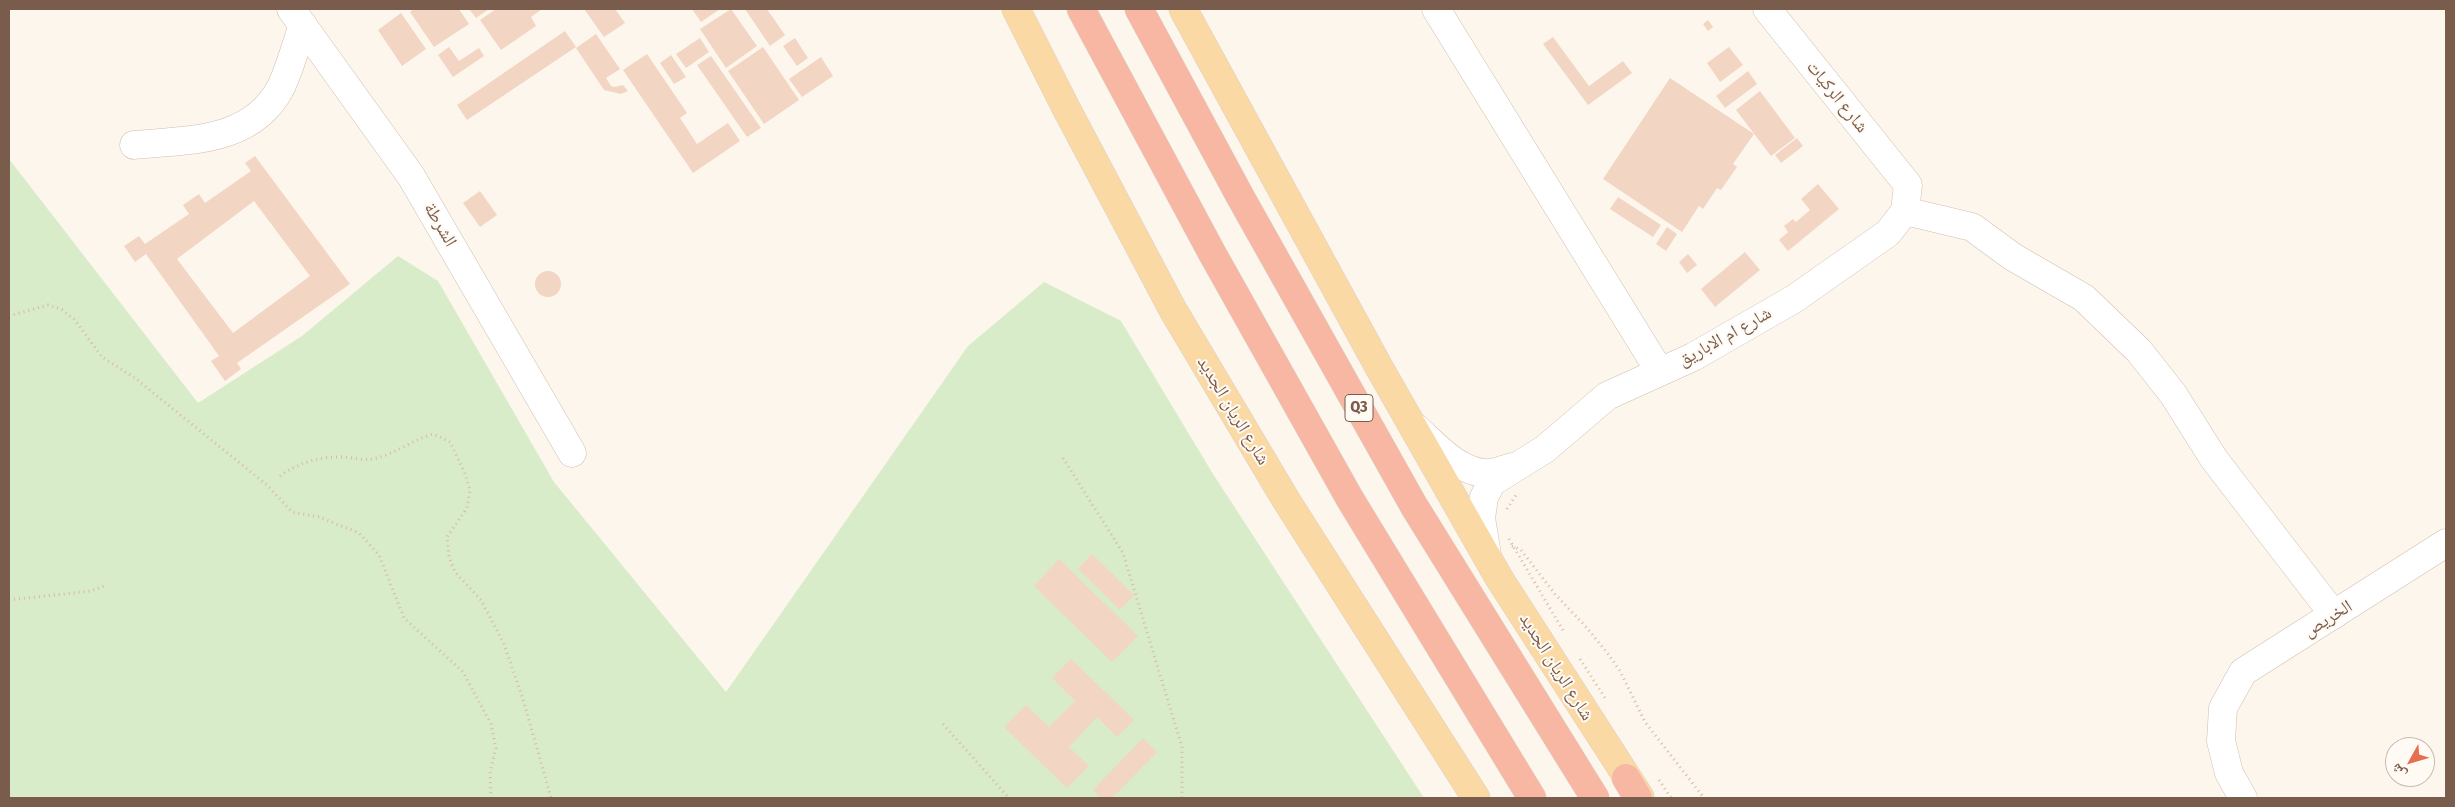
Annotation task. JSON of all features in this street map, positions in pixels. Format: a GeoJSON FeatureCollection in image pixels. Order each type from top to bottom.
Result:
{"type":"FeatureCollection","features":[{"type":"Feature","properties":{"kind":"highway"},"geometry":{"type":"LineString","coordinates":[[1081,9],[1212,253],[1350,499],[1532,798]]}},
{"type":"Feature","properties":{"kind":"highway","name":"شارع الريان الجديد"},"geometry":{"type":"LineString","coordinates":[[1139,9],[1246,206],[1414,506],[1595,798]]}},
{"type":"Feature","properties":{"kind":"main road","name":"شارع الريان الجديد"},"geometry":{"type":"LineString","coordinates":[[1016,9],[1173,310],[1286,500],[1476,798]]}},
{"type":"Feature","properties":{"kind":"main road"},"geometry":{"type":"LineString","coordinates":[[1035,43],[1037,9]]}},
{"type":"Feature","properties":{"kind":"main road","name":"شارع الريان الجديد"},"geometry":{"type":"LineString","coordinates":[[1183,9],[1487,556],[1635,791]]}},
{"type":"Feature","properties":{"kind":"street"},"geometry":{"type":"LineString","coordinates":[[1436,9],[1660,372]]}},
{"type":"Feature","properties":{"kind":"street","name":"شارع الركيات"},"geometry":{"type":"LineString","coordinates":[[1767,9],[1907,198]]}},
{"type":"Feature","properties":{"kind":"street"},"geometry":{"type":"LineString","coordinates":[[134,145],[213,137],[227,133],[250,122],[272,101],[281,87],[297,17]]}},
{"type":"Feature","properties":{"kind":"street","name":"الشرطة"},"geometry":{"type":"LineString","coordinates":[[297,17],[411,176],[572,453]]}},
{"type":"Feature","properties":{"kind":"street","name":"شارع ام الاباريق"},"geometry":{"type":"LineString","coordinates":[[1487,556],[1481,518],[1484,497],[1492,482],[1514,466],[1545,449],[1607,396],[1694,357],[1794,299],[1888,233],[1907,198]]}},
{"type":"Feature","properties":{"kind":"street"},"geometry":{"type":"LineString","coordinates":[[1907,198],[1972,228],[2013,257],[2084,298],[2139,351],[2173,394],[2214,459],[2334,615]]}},
{"type":"Feature","properties":{"kind":"street","name":"شارع ام الاباريق"},"geometry":{"type":"LineString","coordinates":[[1412,424],[1443,452],[1466,469],[1487,473],[1514,466]]}},
{"type":"Feature","properties":{"kind":"street","name":"الخريص"},"geometry":{"type":"LineString","coordinates":[[2243,798],[2229,773],[2221,741],[2223,708],[2243,672],[2446,543]]}},
{"type":"Feature","properties":{"kind":"path"},"geometry":{"type":"LineString","coordinates":[[9,316],[48,304],[61,309],[74,319],[102,357],[135,378],[268,486],[292,512],[319,517],[359,533],[379,555],[404,618],[463,672],[491,724],[496,748],[490,772],[491,798]]}},
{"type":"Feature","properties":{"kind":"path"},"geometry":{"type":"LineString","coordinates":[[280,476],[290,469],[312,460],[341,456],[371,460],[395,452],[419,438],[433,434],[450,442],[464,471],[470,490],[468,508],[447,538],[449,557],[455,572],[481,600],[504,644],[524,699],[551,798]]}},
{"type":"Feature","properties":{"kind":"path"},"geometry":{"type":"LineString","coordinates":[[1063,458],[1123,553],[1182,747],[1182,798]]}},
{"type":"Feature","properties":{"kind":"path"},"geometry":{"type":"LineString","coordinates":[[1505,513],[1509,503],[1524,488],[1514,466]]}},
{"type":"Feature","properties":{"kind":"path"},"geometry":{"type":"LineString","coordinates":[[1506,531],[1512,546],[1521,550],[1555,594],[1609,655],[1620,672],[1645,722],[1704,798]]}},
{"type":"Feature","properties":{"kind":"path"},"geometry":{"type":"LineString","coordinates":[[9,600],[90,591],[104,586]]}},
{"type":"Feature","properties":{"kind":"path"},"geometry":{"type":"LineString","coordinates":[[942,724],[1009,798]]}},
{"type":"Feature","properties":{"kind":"green space"},"geometry":{"type":"Polygon","coordinates":[[[9,159],[198,403],[302,336],[398,256],[438,281],[554,482],[726,692],[968,346],[1044,282],[1121,321],[1213,474],[1424,798],[9,798],[9,159]]]}},
{"type":"Feature","properties":{"kind":"building"},"geometry":{"type":"Polygon","coordinates":[[[414,9],[459,9],[469,24],[434,47],[410,12],[414,9]]]}},
{"type":"Feature","properties":{"kind":"building"},"geometry":{"type":"Polygon","coordinates":[[[469,9],[489,9],[476,18],[469,9]]]}},
{"type":"Feature","properties":{"kind":"building"},"geometry":{"type":"Polygon","coordinates":[[[496,9],[542,9],[531,17],[536,26],[501,50],[480,20],[496,9]]]}},
{"type":"Feature","properties":{"kind":"building"},"geometry":{"type":"Polygon","coordinates":[[[584,9],[615,9],[625,23],[604,37],[584,9]]]}},
{"type":"Feature","properties":{"kind":"building"},"geometry":{"type":"Polygon","coordinates":[[[692,9],[720,9],[701,22],[692,9]]]}},
{"type":"Feature","properties":{"kind":"building"},"geometry":{"type":"Polygon","coordinates":[[[731,9],[757,46],[726,68],[700,29],[731,9]]]}},
{"type":"Feature","properties":{"kind":"building"},"geometry":{"type":"Polygon","coordinates":[[[745,9],[767,9],[785,35],[770,46],[745,9]]]}},
{"type":"Feature","properties":{"kind":"building"},"geometry":{"type":"Polygon","coordinates":[[[401,13],[426,49],[402,66],[378,30],[401,13]]]}},
{"type":"Feature","properties":{"kind":"building"},"geometry":{"type":"Polygon","coordinates":[[[1708,20],[1713,27],[1708,31],[1703,24],[1708,20]]]}},
{"type":"Feature","properties":{"kind":"building"},"geometry":{"type":"Polygon","coordinates":[[[565,31],[576,47],[467,120],[457,105],[565,31]]]}},
{"type":"Feature","properties":{"kind":"building"},"geometry":{"type":"Polygon","coordinates":[[[596,34],[620,69],[606,78],[611,86],[623,85],[628,91],[621,94],[604,90],[576,48],[596,34]]]}},
{"type":"Feature","properties":{"kind":"building"},"geometry":{"type":"Polygon","coordinates":[[[1553,37],[1589,86],[1623,61],[1632,73],[1588,105],[1543,44],[1553,37]]]}},
{"type":"Feature","properties":{"kind":"building"},"geometry":{"type":"Polygon","coordinates":[[[700,38],[709,52],[686,68],[676,54],[700,38]]]}},
{"type":"Feature","properties":{"kind":"building"},"geometry":{"type":"Polygon","coordinates":[[[795,38],[808,58],[797,66],[783,46],[795,38]]]}},
{"type":"Feature","properties":{"kind":"building"},"geometry":{"type":"Polygon","coordinates":[[[449,47],[459,61],[479,48],[484,56],[453,77],[438,55],[449,47]]]}},
{"type":"Feature","properties":{"kind":"building"},"geometry":{"type":"Polygon","coordinates":[[[763,47],[799,100],[764,124],[728,71],[763,47]]]}},
{"type":"Feature","properties":{"kind":"building"},"geometry":{"type":"Polygon","coordinates":[[[1729,47],[1743,65],[1720,82],[1707,63],[1729,47]]]}},
{"type":"Feature","properties":{"kind":"building"},"geometry":{"type":"Polygon","coordinates":[[[647,54],[687,113],[680,118],[697,144],[728,123],[740,141],[693,173],[623,70],[647,54]]]}},
{"type":"Feature","properties":{"kind":"building"},"geometry":{"type":"Polygon","coordinates":[[[671,55],[686,77],[674,84],[660,63],[671,55]]]}},
{"type":"Feature","properties":{"kind":"building"},"geometry":{"type":"Polygon","coordinates":[[[711,56],[761,128],[747,137],[697,65],[711,56]]]}},
{"type":"Feature","properties":{"kind":"building"},"geometry":{"type":"Polygon","coordinates":[[[821,57],[833,76],[802,97],[789,79],[821,57]]]}},
{"type":"Feature","properties":{"kind":"building"},"geometry":{"type":"Polygon","coordinates":[[[1748,71],[1757,84],[1725,108],[1716,96],[1748,71]]]}},
{"type":"Feature","properties":{"kind":"building"},"geometry":{"type":"Polygon","coordinates":[[[1670,78],[1754,134],[1733,164],[1737,167],[1721,190],[1717,188],[1703,209],[1699,206],[1682,232],[1603,179],[1670,78]]]}},
{"type":"Feature","properties":{"kind":"building"},"geometry":{"type":"Polygon","coordinates":[[[1760,91],[1795,138],[1771,156],[1736,110],[1760,91]]]}},
{"type":"Feature","properties":{"kind":"building"},"geometry":{"type":"Polygon","coordinates":[[[1797,138],[1803,146],[1781,163],[1775,155],[1797,138]]]}},
{"type":"Feature","properties":{"kind":"building"},"geometry":{"type":"Polygon","coordinates":[[[255,156],[350,284],[237,363],[241,369],[225,381],[211,361],[219,356],[146,254],[135,262],[124,246],[139,236],[145,244],[189,214],[183,205],[199,194],[205,203],[251,171],[245,163],[255,156]],[[254,201],[177,259],[233,333],[310,276],[254,201]]]}},
{"type":"Feature","properties":{"kind":"building"},"geometry":{"type":"Polygon","coordinates":[[[1818,184],[1839,209],[1788,251],[1779,240],[1788,232],[1784,226],[1793,219],[1796,222],[1810,210],[1801,199],[1818,184]]]}},
{"type":"Feature","properties":{"kind":"building"},"geometry":{"type":"Polygon","coordinates":[[[480,191],[497,215],[480,227],[463,203],[480,191]]]}},
{"type":"Feature","properties":{"kind":"building"},"geometry":{"type":"Polygon","coordinates":[[[1618,197],[1661,225],[1653,237],[1610,209],[1618,197]]]}},
{"type":"Feature","properties":{"kind":"building"},"geometry":{"type":"Polygon","coordinates":[[[1667,227],[1677,234],[1666,251],[1656,244],[1667,227]]]}},
{"type":"Feature","properties":{"kind":"building"},"geometry":{"type":"Polygon","coordinates":[[[1745,252],[1760,270],[1715,307],[1701,289],[1745,252]]]}},
{"type":"Feature","properties":{"kind":"building"},"geometry":{"type":"Polygon","coordinates":[[[1688,254],[1697,265],[1687,273],[1679,262],[1688,254]]]}},
{"type":"Feature","properties":{"kind":"building"},"geometry":{"type":"Polygon","coordinates":[[[548,271],[557,275],[561,284],[557,293],[548,297],[539,293],[535,284],[539,275],[548,271]]]}},
{"type":"Feature","properties":{"kind":"building"},"geometry":{"type":"Polygon","coordinates":[[[1092,554],[1134,595],[1120,610],[1078,569],[1092,554]]]}},
{"type":"Feature","properties":{"kind":"building"},"geometry":{"type":"Polygon","coordinates":[[[1059,559],[1138,636],[1112,662],[1034,586],[1059,559]]]}},
{"type":"Feature","properties":{"kind":"building"},"geometry":{"type":"Polygon","coordinates":[[[1071,659],[1134,720],[1117,737],[1097,717],[1069,747],[1089,766],[1067,788],[1004,727],[1026,705],[1049,727],[1075,701],[1052,678],[1071,659]]]}},
{"type":"Feature","properties":{"kind":"building"},"geometry":{"type":"Polygon","coordinates":[[[1143,738],[1157,752],[1112,798],[1101,798],[1093,790],[1143,738]]]}}]}
